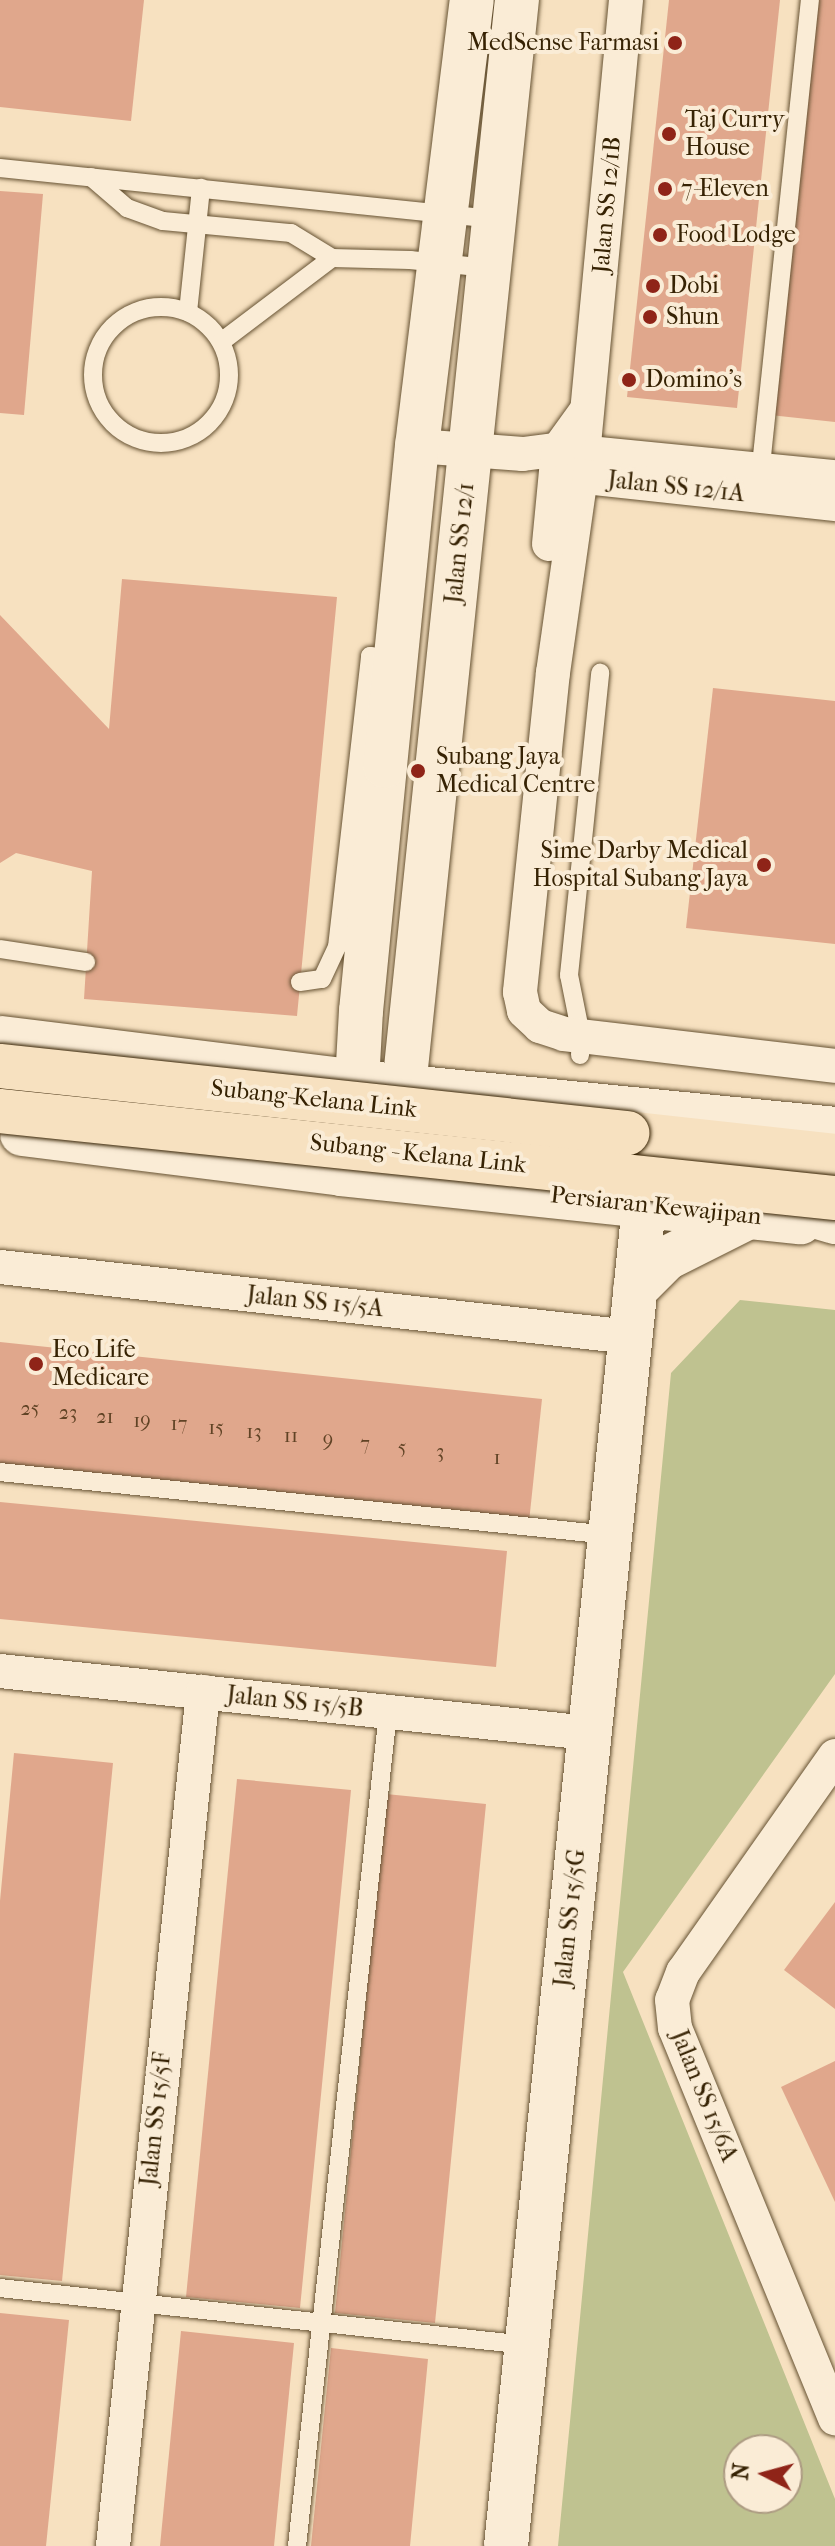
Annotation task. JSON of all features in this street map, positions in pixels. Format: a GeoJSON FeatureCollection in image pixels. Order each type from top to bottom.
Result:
{"type":"FeatureCollection","features":[{"type":"Feature","properties":{"kind":"main road","name":"Subang-Kelana Link"},"geometry":{"type":"LineString","coordinates":[[0,1066],[627,1133]]}},
{"type":"Feature","properties":{"kind":"main road","name":"Subang - Kelana Link"},"geometry":{"type":"LineString","coordinates":[[0,1111],[835,1198]]}},
{"type":"Feature","properties":{"kind":"main road"},"geometry":{"type":"LineString","coordinates":[[627,1133],[765,1128],[835,1132]]}},
{"type":"Feature","properties":{"kind":"main road"},"geometry":{"type":"LineString","coordinates":[[627,1133],[835,1156]]}},
{"type":"Feature","properties":{"kind":"street"},"geometry":{"type":"LineString","coordinates":[[472,0],[417,446],[396,659],[357,1082],[357,1130],[363,1154],[359,1166],[394,1164],[779,1204],[835,1224]]}},
{"type":"Feature","properties":{"kind":"street","name":"Jalan SS 12/1"},"geometry":{"type":"LineString","coordinates":[[359,1166],[386,1153],[397,1133],[404,1087],[517,0]]}},
{"type":"Feature","properties":{"kind":"street","name":"Jalan SS 12/1B"},"geometry":{"type":"LineString","coordinates":[[570,463],[588,409],[626,0]]}},
{"type":"Feature","properties":{"kind":"street","name":"Jalan SS 12/1A"},"geometry":{"type":"LineString","coordinates":[[417,446],[523,454],[570,463],[759,483],[835,504]]}},
{"type":"Feature","properties":{"kind":"street"},"geometry":{"type":"LineString","coordinates":[[570,463],[499,1002],[513,1034],[539,1048],[581,1045],[835,1066]]}},
{"type":"Feature","properties":{"kind":"street","name":"Jalan SS 12/1A"},"geometry":{"type":"LineString","coordinates":[[759,483],[835,477]]}},
{"type":"Feature","properties":{"kind":"street"},"geometry":{"type":"LineString","coordinates":[[415,981],[423,1027],[438,1058],[461,1080],[490,1094]]}},
{"type":"Feature","properties":{"kind":"street"},"geometry":{"type":"LineString","coordinates":[[0,1038],[357,1082],[835,1132]]}},
{"type":"Feature","properties":{"kind":"street"},"geometry":{"type":"LineString","coordinates":[[581,1045],[835,1085]]}},
{"type":"Feature","properties":{"kind":"street","name":"Persiaran Kewajipan"},"geometry":{"type":"LineString","coordinates":[[0,1132],[359,1166],[644,1205],[835,1224]]}},
{"type":"Feature","properties":{"kind":"street","name":"Jalan SS 15/5G"},"geometry":{"type":"LineString","coordinates":[[506,2546],[644,1205]]}},
{"type":"Feature","properties":{"kind":"street"},"geometry":{"type":"LineString","coordinates":[[635,1290],[667,1258],[751,1216]]}},
{"type":"Feature","properties":{"kind":"street","name":"Jalan SS 15/5A"},"geometry":{"type":"LineString","coordinates":[[0,1267],[630,1337]]}},
{"type":"Feature","properties":{"kind":"street","name":"Jalan SS 15/5B"},"geometry":{"type":"LineString","coordinates":[[0,1673],[589,1733]]}},
{"type":"Feature","properties":{"kind":"street","name":"Jalan SS 15/5F"},"geometry":{"type":"LineString","coordinates":[[113,2546],[203,1692]]}},
{"type":"Feature","properties":{"kind":"street","name":"Jalan SS 15/6A"},"geometry":{"type":"LineString","coordinates":[[835,1756],[683,1972],[672,2000],[675,2028],[835,2419]]}},
{"type":"Feature","properties":{"kind":"lane"},"geometry":{"type":"LineString","coordinates":[[759,483],[810,0]]}},
{"type":"Feature","properties":{"kind":"lane"},"geometry":{"type":"LineString","coordinates":[[0,168],[494,219]]}},
{"type":"Feature","properties":{"kind":"lane"},"geometry":{"type":"LineString","coordinates":[[91,177],[127,208],[163,221],[291,233],[332,258],[440,262],[488,268]]}},
{"type":"Feature","properties":{"kind":"lane"},"geometry":{"type":"LineString","coordinates":[[188,312],[201,188]]}},
{"type":"Feature","properties":{"kind":"lane"},"geometry":{"type":"LineString","coordinates":[[221,342],[332,258]]}},
{"type":"Feature","properties":{"kind":"lane"},"geometry":{"type":"LineString","coordinates":[[166,306],[188,312],[207,325],[221,342],[228,363],[229,385],[222,406],[200,431],[170,443],[148,443],[127,435],[110,420],[97,401],[92,378],[95,355],[106,334],[122,318],[143,308],[166,306]]}},
{"type":"Feature","properties":{"kind":"lane"},"geometry":{"type":"LineString","coordinates":[[300,982],[322,979],[337,947],[370,656],[396,659]]}},
{"type":"Feature","properties":{"kind":"lane"},"geometry":{"type":"LineString","coordinates":[[581,1045],[569,975],[600,673]]}},
{"type":"Feature","properties":{"kind":"lane"},"geometry":{"type":"LineString","coordinates":[[0,949],[86,962]]}},
{"type":"Feature","properties":{"kind":"lane"},"geometry":{"type":"LineString","coordinates":[[0,1472],[610,1535]]}},
{"type":"Feature","properties":{"kind":"lane"},"geometry":{"type":"LineString","coordinates":[[297,2546],[388,1712]]}},
{"type":"Feature","properties":{"kind":"lane"},"geometry":{"type":"LineString","coordinates":[[0,2288],[526,2345]]}},
{"type":"Feature","properties":{"kind":"green space"},"geometry":{"type":"Polygon","coordinates":[[[740,1300],[835,1310],[835,1674],[623,1972],[835,2499],[835,2546],[558,2546],[671,1373],[740,1300]]]}},
{"type":"Feature","properties":{"kind":"building"},"geometry":{"type":"Polygon","coordinates":[[[0,0],[144,0],[131,121],[0,107],[0,0]]]}},
{"type":"Feature","properties":{"kind":"building"},"geometry":{"type":"Polygon","coordinates":[[[669,0],[780,0],[737,408],[627,397],[669,0]]]}},
{"type":"Feature","properties":{"kind":"building"},"geometry":{"type":"Polygon","coordinates":[[[814,0],[835,0],[835,422],[770,415],[814,0]]]}},
{"type":"Feature","properties":{"kind":"building"},"geometry":{"type":"Polygon","coordinates":[[[0,191],[43,194],[24,415],[0,413],[0,191]]]}},
{"type":"Feature","properties":{"kind":"building"},"geometry":{"type":"Polygon","coordinates":[[[122,579],[337,597],[297,1016],[84,999],[92,871],[16,853],[0,863],[0,615],[109,729],[122,579]]]}},
{"type":"Feature","properties":{"kind":"building","name":"Sime Darby Medical Hospital Subang Jaya"},"geometry":{"type":"Polygon","coordinates":[[[713,688],[835,701],[835,944],[686,928],[713,688]]]}},
{"type":"Feature","properties":{"kind":"building"},"geometry":{"type":"Polygon","coordinates":[[[0,1342],[542,1399],[529,1522],[0,1467],[0,1342]]]}},
{"type":"Feature","properties":{"kind":"building"},"geometry":{"type":"Polygon","coordinates":[[[0,1502],[507,1551],[496,1667],[0,1619],[0,1502]]]}},
{"type":"Feature","properties":{"kind":"building"},"geometry":{"type":"Polygon","coordinates":[[[14,1753],[113,1763],[62,2281],[0,2275],[0,1901],[14,1753]]]}},
{"type":"Feature","properties":{"kind":"building"},"geometry":{"type":"Polygon","coordinates":[[[237,1779],[351,1790],[300,2308],[186,2297],[237,1779]]]}},
{"type":"Feature","properties":{"kind":"building"},"geometry":{"type":"Polygon","coordinates":[[[386,1794],[486,1804],[435,2323],[335,2313],[386,1794]]]}},
{"type":"Feature","properties":{"kind":"building"},"geometry":{"type":"Polygon","coordinates":[[[835,1902],[835,2009],[784,1970],[835,1902]]]}},
{"type":"Feature","properties":{"kind":"building"},"geometry":{"type":"Polygon","coordinates":[[[835,2061],[835,2202],[781,2087],[835,2061]]]}},
{"type":"Feature","properties":{"kind":"building"},"geometry":{"type":"Polygon","coordinates":[[[0,2313],[69,2320],[46,2546],[0,2546],[0,2313]]]}},
{"type":"Feature","properties":{"kind":"building"},"geometry":{"type":"Polygon","coordinates":[[[181,2331],[294,2343],[274,2546],[160,2546],[181,2331]]]}},
{"type":"Feature","properties":{"kind":"building"},"geometry":{"type":"Polygon","coordinates":[[[331,2348],[428,2359],[410,2546],[311,2546],[331,2348]]]}},
{"type":"Feature","properties":{"kind":"place","name":"MedSense Farmasi"},"geometry":{"type":"Point","coordinates":[675,43]}},
{"type":"Feature","properties":{"kind":"place","name":"Taj Curry House"},"geometry":{"type":"Point","coordinates":[669,134]}},
{"type":"Feature","properties":{"kind":"place","name":"7-Eleven"},"geometry":{"type":"Point","coordinates":[665,189]}},
{"type":"Feature","properties":{"kind":"place","name":"Food Lodge"},"geometry":{"type":"Point","coordinates":[660,235]}},
{"type":"Feature","properties":{"kind":"place","name":"Dobi"},"geometry":{"type":"Point","coordinates":[653,286]}},
{"type":"Feature","properties":{"kind":"place","name":"Shun"},"geometry":{"type":"Point","coordinates":[650,317]}},
{"type":"Feature","properties":{"kind":"place","name":"Domino's"},"geometry":{"type":"Point","coordinates":[629,380]}},
{"type":"Feature","properties":{"kind":"place","name":"Subang Jaya Medical Centre"},"geometry":{"type":"Point","coordinates":[418,771]}},
{"type":"Feature","properties":{"kind":"place","name":"Sime Darby Medical Hospital Subang Jaya"},"geometry":{"type":"Point","coordinates":[764,865]}},
{"type":"Feature","properties":{"kind":"place","name":"Eco Life Medicare"},"geometry":{"type":"Point","coordinates":[36,1364]}}]}
